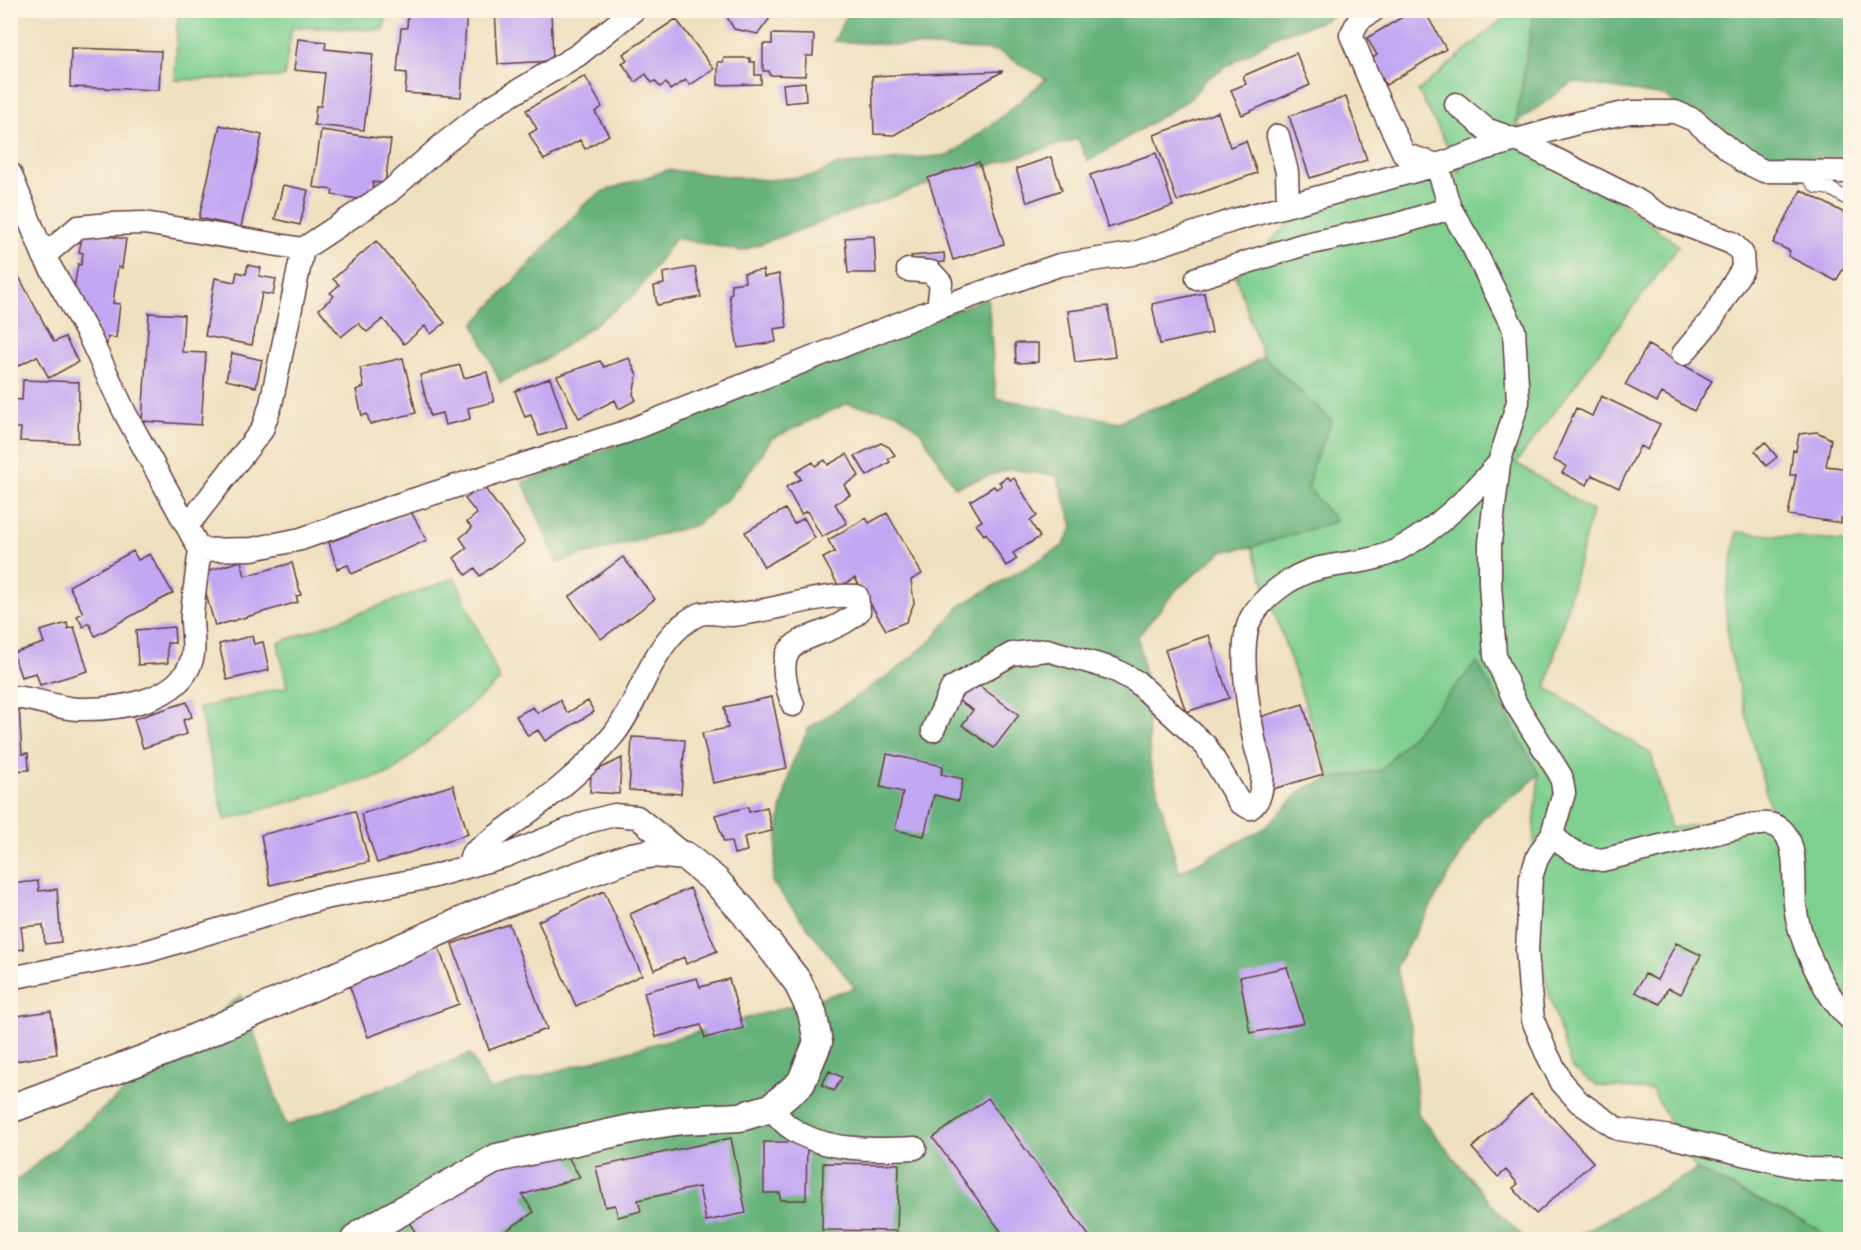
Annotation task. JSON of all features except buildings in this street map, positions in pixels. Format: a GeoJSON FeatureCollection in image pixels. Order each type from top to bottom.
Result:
{"type":"FeatureCollection","features":[{"type":"Feature","properties":{"kind":"street"},"geometry":{"type":"LineString","coordinates":[[44,256],[78,227],[144,223],[303,249],[389,192],[441,146],[491,107],[578,55],[634,10]]}},
{"type":"Feature","properties":{"kind":"street"},"geometry":{"type":"LineString","coordinates":[[1374,10],[1359,20],[1351,34],[1354,46],[1404,154],[1437,165]]}},
{"type":"Feature","properties":{"kind":"street"},"geometry":{"type":"LineString","coordinates":[[1456,104],[1486,129],[1517,140],[1635,199],[1662,216],[1732,243],[1742,253],[1743,268],[1712,319],[1683,354]]}},
{"type":"Feature","properties":{"kind":"street"},"geometry":{"type":"LineString","coordinates":[[200,550],[252,549],[301,539],[394,506],[538,462],[628,431],[938,308],[1059,265],[1132,254],[1288,205],[1437,165],[1517,140],[1630,112],[1675,112],[1694,120],[1743,161],[1764,171],[1851,171]]}},
{"type":"Feature","properties":{"kind":"street"},"geometry":{"type":"LineString","coordinates":[[1278,136],[1287,172],[1288,205]]}},
{"type":"Feature","properties":{"kind":"street"},"geometry":{"type":"LineString","coordinates":[[1437,165],[1450,208],[1473,247],[1514,330],[1518,402],[1499,463],[1490,543],[1490,583],[1495,656],[1516,704],[1562,776],[1564,792],[1552,834],[1538,856],[1531,877],[1527,950],[1530,991],[1533,1020],[1546,1053],[1562,1083],[1579,1102],[1618,1129],[1671,1137],[1808,1169],[1851,1170]]}},
{"type":"Feature","properties":{"kind":"street"},"geometry":{"type":"LineString","coordinates":[[10,173],[44,256],[89,336],[126,416],[200,550],[192,615],[193,657],[180,682],[158,694],[124,707],[54,707],[10,697]]}},
{"type":"Feature","properties":{"kind":"street"},"geometry":{"type":"LineString","coordinates":[[1197,278],[1302,245],[1395,225],[1450,208]]}},
{"type":"Feature","properties":{"kind":"street"},"geometry":{"type":"LineString","coordinates":[[188,525],[262,430],[271,404],[303,249]]}},
{"type":"Feature","properties":{"kind":"street"},"geometry":{"type":"LineString","coordinates":[[908,270],[931,272],[941,283],[938,308]]}},
{"type":"Feature","properties":{"kind":"street"},"geometry":{"type":"LineString","coordinates":[[933,730],[952,688],[1012,654],[1047,650],[1113,669],[1137,682],[1206,746],[1239,802],[1250,808],[1259,797],[1262,770],[1255,746],[1245,679],[1246,637],[1251,619],[1266,599],[1289,582],[1314,570],[1377,559],[1419,537],[1474,492],[1499,463]]}},
{"type":"Feature","properties":{"kind":"street"},"geometry":{"type":"LineString","coordinates":[[469,866],[472,854],[558,789],[615,733],[634,703],[660,651],[681,626],[701,613],[760,613],[842,595],[857,596],[859,611],[846,624],[815,633],[790,650],[783,663],[785,683],[793,705]]}},
{"type":"Feature","properties":{"kind":"street"},"geometry":{"type":"LineString","coordinates":[[10,978],[145,952],[320,899],[431,877],[505,856],[587,822],[614,815],[637,817],[715,880],[744,912],[797,981],[812,1012],[818,1042],[801,1083],[771,1108],[740,1116],[649,1125],[497,1158],[454,1180],[355,1239]]}},
{"type":"Feature","properties":{"kind":"street"},"geometry":{"type":"LineString","coordinates":[[1552,834],[1563,846],[1584,858],[1602,860],[1744,826],[1762,824],[1777,826],[1785,833],[1790,845],[1795,906],[1803,938],[1828,990],[1851,1019]]}},
{"type":"Feature","properties":{"kind":"street"},"geometry":{"type":"LineString","coordinates":[[15,1106],[278,1004],[413,941],[504,903],[630,857],[654,853],[685,856]]}},
{"type":"Feature","properties":{"kind":"street"},"geometry":{"type":"LineString","coordinates":[[771,1108],[791,1129],[827,1144],[878,1150],[915,1148]]}},
{"type":"Feature","properties":{"kind":"lane"},"geometry":{"type":"LineString","coordinates":[[1802,171],[1816,187],[1831,189],[1851,201]]}},
{"type":"Feature","properties":{"kind":"green space"},"geometry":{"type":"Polygon","coordinates":[[[178,10],[388,11],[383,30],[292,27],[284,77],[175,80],[178,10]]]}},
{"type":"Feature","properties":{"kind":"green space"},"geometry":{"type":"Polygon","coordinates":[[[849,11],[1341,11],[1323,21],[1279,35],[1205,80],[1190,99],[1088,162],[1078,139],[937,181],[741,251],[675,238],[635,295],[549,357],[500,383],[474,324],[587,202],[604,191],[668,170],[766,180],[814,176],[836,165],[950,155],[999,119],[1046,79],[998,51],[834,41],[849,11]]]}},
{"type":"Feature","properties":{"kind":"green space"},"geometry":{"type":"Polygon","coordinates":[[[1512,11],[1534,11],[1516,123],[1679,246],[1516,463],[1592,511],[1546,688],[1651,754],[1671,828],[1772,816],[1729,648],[1725,602],[1737,532],[1850,542],[1850,979],[1842,1016],[1850,1018],[1850,1239],[1826,1239],[1817,1228],[1696,1170],[1652,1090],[1598,1086],[1571,1067],[1545,979],[1537,928],[1533,876],[1534,825],[1539,774],[1477,663],[1381,770],[1331,779],[1252,547],[1336,521],[1308,488],[1312,466],[1332,421],[1263,357],[1236,277],[1305,207],[1461,171],[1418,91],[1512,11]]]}},
{"type":"Feature","properties":{"kind":"green space"},"geometry":{"type":"Polygon","coordinates":[[[1534,11],[1850,11],[1850,157],[1749,160],[1665,96],[1573,82],[1516,123],[1534,11]]]}},
{"type":"Feature","properties":{"kind":"green space"},"geometry":{"type":"Polygon","coordinates":[[[988,297],[996,398],[1119,422],[1137,413],[1201,394],[1263,357],[1332,421],[1312,466],[1308,488],[1336,521],[1252,547],[1223,551],[1177,589],[1138,636],[1147,690],[1150,763],[1179,872],[1262,830],[1306,787],[1331,779],[1381,770],[1477,662],[1539,774],[1521,791],[1482,818],[1396,966],[1412,1030],[1418,1114],[1499,1213],[1525,1239],[11,1240],[11,1185],[241,995],[286,1126],[470,1054],[489,1090],[855,988],[772,882],[781,811],[792,764],[809,728],[893,672],[932,640],[961,605],[1063,546],[1073,526],[1057,476],[1011,469],[955,487],[920,431],[896,412],[846,404],[771,439],[757,462],[729,498],[696,525],[557,562],[523,482],[988,297]]]}},
{"type":"Feature","properties":{"kind":"green space"},"geometry":{"type":"Polygon","coordinates":[[[455,578],[500,680],[391,773],[225,820],[199,708],[287,687],[278,643],[455,578]]]}},
{"type":"Feature","properties":{"kind":"green space"},"geometry":{"type":"Polygon","coordinates":[[[1696,1170],[1817,1228],[1826,1239],[1571,1239],[1696,1170]]]}}]}
